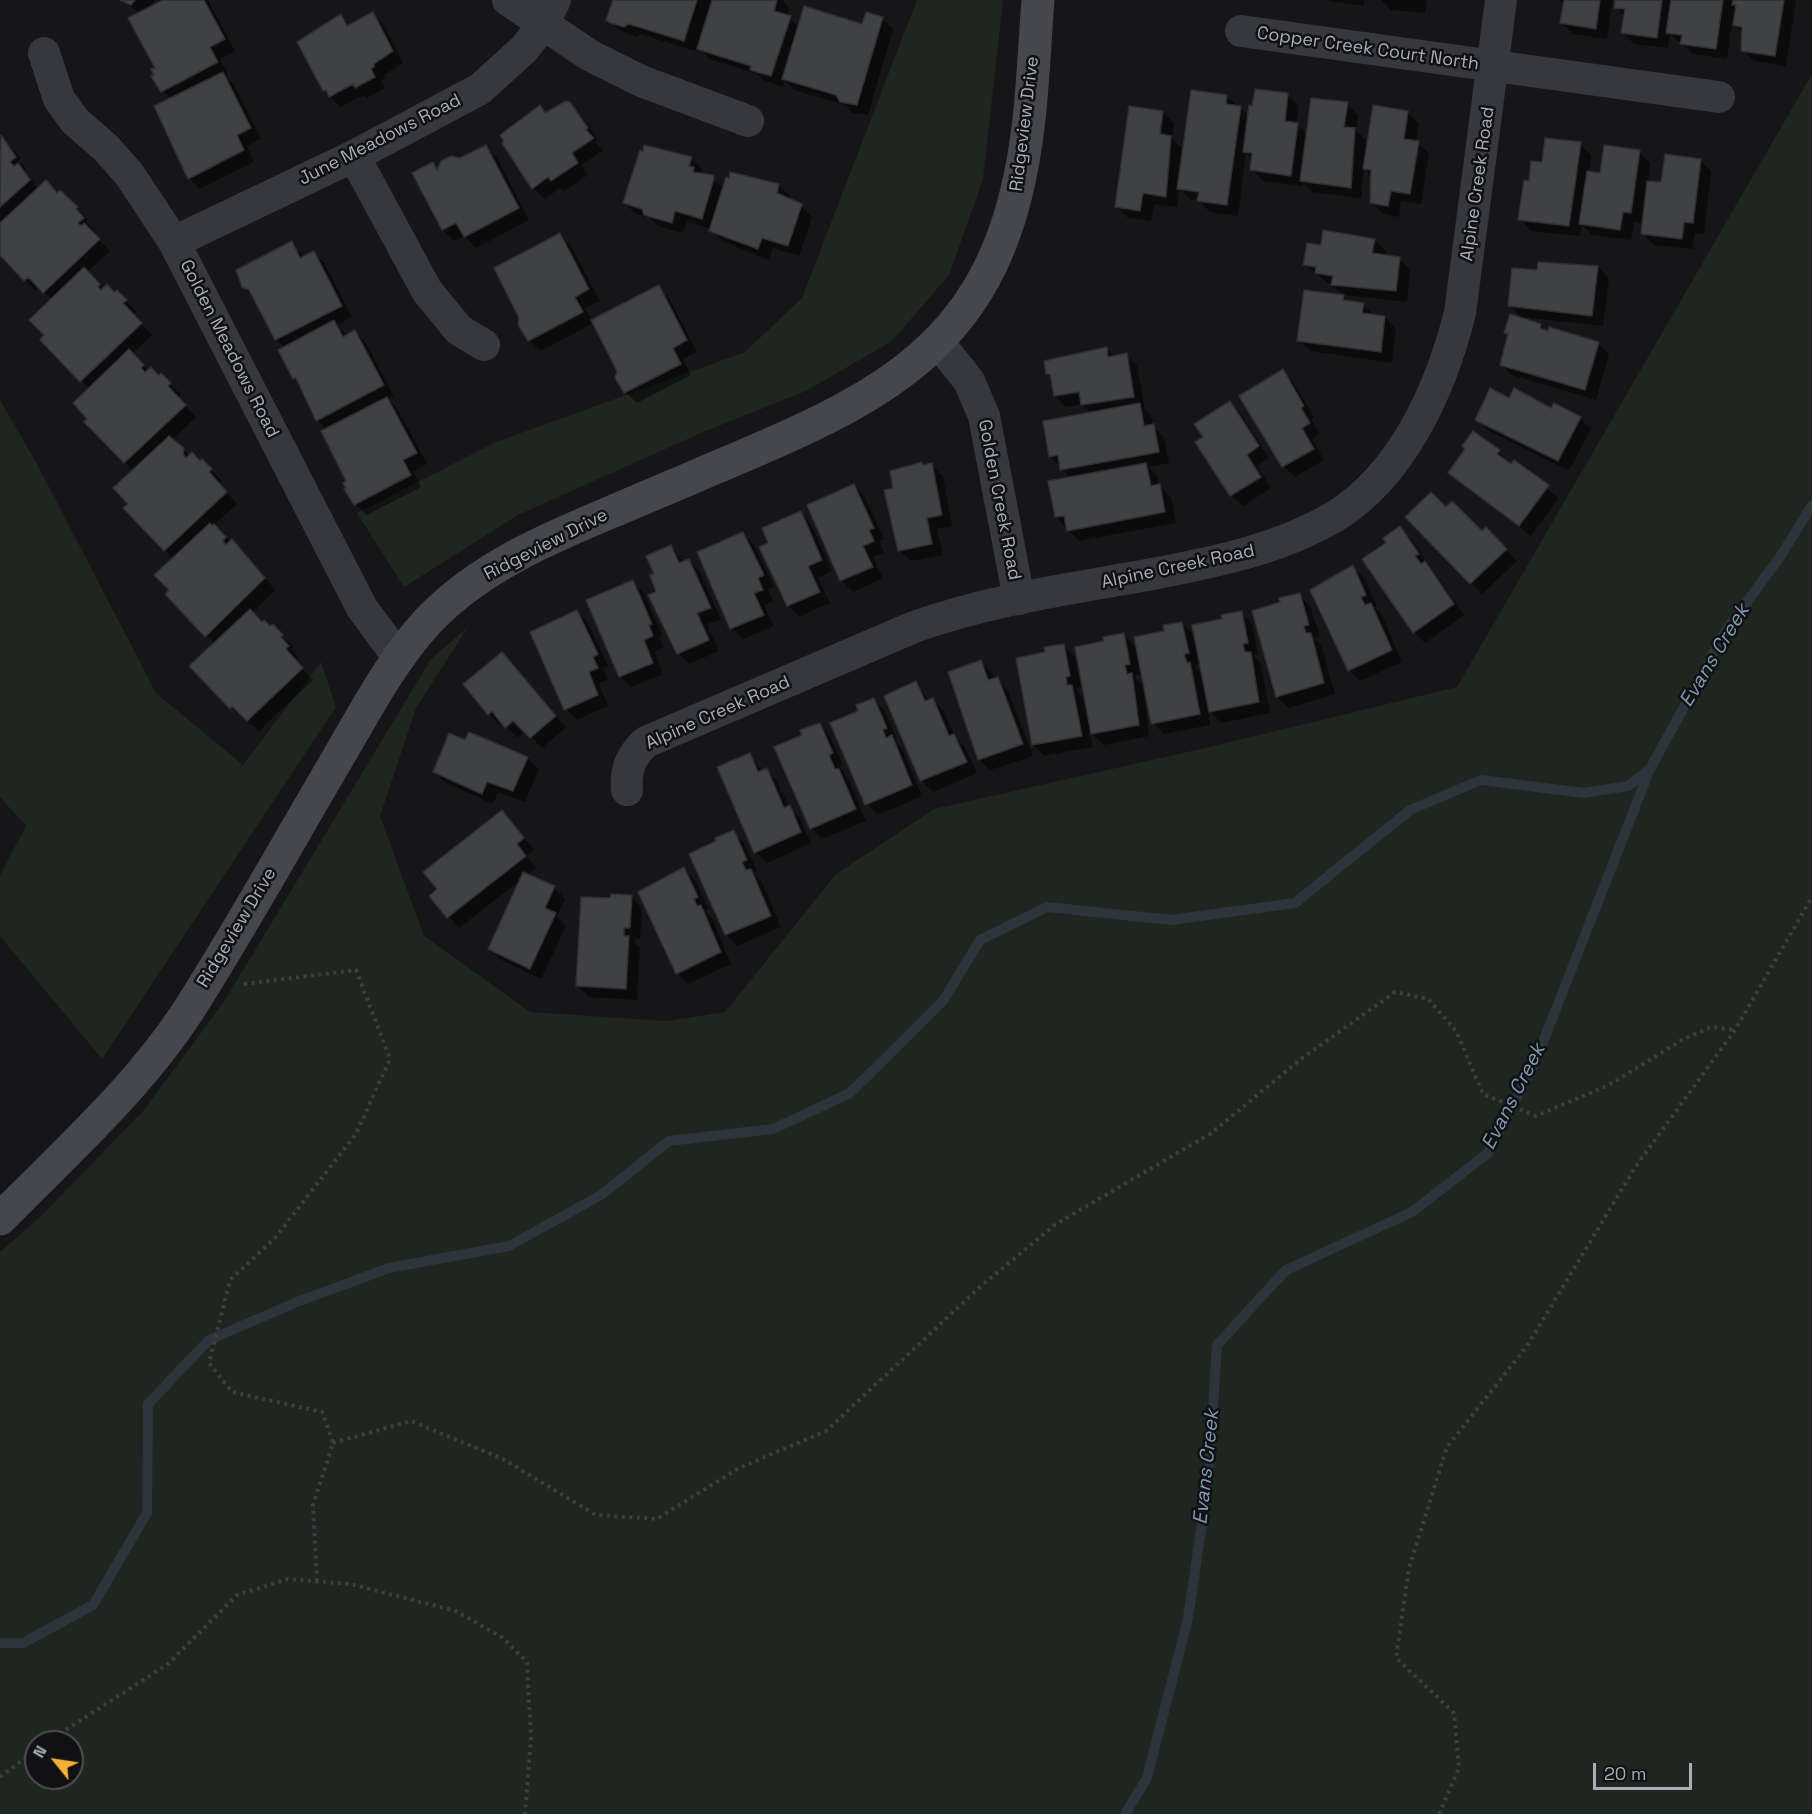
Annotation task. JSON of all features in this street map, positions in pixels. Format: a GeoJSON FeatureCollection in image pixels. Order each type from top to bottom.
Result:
{"type":"FeatureCollection","features":[{"type":"Feature","properties":{"kind":"street"},"geometry":{"type":"LineString","coordinates":[[508,0],[549,12],[589,55],[641,81],[748,121]]}},
{"type":"Feature","properties":{"kind":"street","name":"Ridgeview Drive"},"geometry":{"type":"LineString","coordinates":[[0,1219],[140,1074],[201,989],[399,658],[444,605],[494,568],[566,532],[832,416],[892,381],[916,364],[960,317],[981,285],[1011,214],[1023,161],[1038,0]]}},
{"type":"Feature","properties":{"kind":"street","name":"Alpine Creek Road"},"geometry":{"type":"LineString","coordinates":[[627,790],[626,777],[630,762],[646,742],[914,627],[945,615],[1019,599],[1240,557],[1293,537],[1335,516],[1377,480],[1412,434],[1432,399],[1450,354],[1460,314],[1501,0]]}},
{"type":"Feature","properties":{"kind":"street","name":"June Meadows Road"},"geometry":{"type":"LineString","coordinates":[[174,242],[354,156],[480,89],[504,70],[549,12]]}},
{"type":"Feature","properties":{"kind":"street","name":"Copper Creek Court North"},"geometry":{"type":"LineString","coordinates":[[1241,31],[1719,98]]}},
{"type":"Feature","properties":{"kind":"street","name":"Golden Meadows Road"},"geometry":{"type":"LineString","coordinates":[[44,52],[59,99],[75,121],[106,148],[129,174],[174,242],[362,608],[399,658]]}},
{"type":"Feature","properties":{"kind":"street"},"geometry":{"type":"LineString","coordinates":[[354,156],[427,291],[459,330],[484,345]]}},
{"type":"Feature","properties":{"kind":"street","name":"Golden Creek Road"},"geometry":{"type":"LineString","coordinates":[[938,342],[969,381],[984,416],[1019,599]]}},
{"type":"Feature","properties":{"kind":"path"},"geometry":{"type":"LineString","coordinates":[[1439,1814],[1459,1768],[1454,1713],[1396,1658],[1409,1568],[1447,1447],[1527,1346],[1636,1166],[1735,1030],[1812,897]]}},
{"type":"Feature","properties":{"kind":"path"},"geometry":{"type":"LineString","coordinates":[[201,989],[356,970],[390,1059],[356,1134],[275,1238],[230,1280],[209,1363],[232,1392],[322,1412],[333,1443],[314,1505],[317,1581]]}},
{"type":"Feature","properties":{"kind":"path"},"geometry":{"type":"LineString","coordinates":[[333,1443],[411,1421],[502,1459],[596,1515],[657,1519],[739,1468],[826,1431],[981,1286],[1056,1224],[1210,1134],[1301,1059],[1395,992],[1428,999],[1456,1031],[1483,1094],[1536,1116],[1609,1084],[1682,1040],[1711,1027],[1735,1030]]}},
{"type":"Feature","properties":{"kind":"path"},"geometry":{"type":"LineString","coordinates":[[66,1730],[168,1664],[237,1595],[288,1579],[350,1584],[456,1611],[503,1638],[527,1662],[531,1738],[525,1814]]}},
{"type":"Feature","properties":{"kind":"path"},"geometry":{"type":"LineString","coordinates":[[0,1777],[24,1759]]}},
{"type":"Feature","properties":{"kind":"shaded area"},"geometry":{"type":"Polygon","coordinates":[[[917,0],[1003,0],[983,179],[949,275],[892,341],[806,391],[701,433],[518,515],[404,587],[357,513],[496,442],[745,352],[802,298],[917,0]]]}},
{"type":"Feature","properties":{"kind":"shaded area"},"geometry":{"type":"Polygon","coordinates":[[[1812,74],[1812,1814],[0,1814],[0,1252],[41,1216],[144,1110],[225,1000],[431,659],[468,627],[416,708],[380,816],[424,936],[530,1012],[666,1021],[725,1012],[836,874],[934,809],[1214,746],[1457,687],[1812,74]]]}},
{"type":"Feature","properties":{"kind":"shaded area"},"geometry":{"type":"Polygon","coordinates":[[[0,400],[37,464],[156,693],[243,765],[321,662],[336,707],[102,1059],[0,936],[0,875],[26,826],[0,797],[0,400]]]}},
{"type":"Feature","properties":{"kind":"building"},"geometry":{"type":"Polygon","coordinates":[[[120,0],[135,0],[131,5],[120,0]]]}},
{"type":"Feature","properties":{"kind":"building"},"geometry":{"type":"Polygon","coordinates":[[[163,0],[204,0],[225,39],[210,47],[218,62],[161,92],[151,76],[154,75],[151,69],[155,68],[128,18],[163,0]]]}},
{"type":"Feature","properties":{"kind":"building"},"geometry":{"type":"Polygon","coordinates":[[[613,0],[697,0],[684,41],[629,24],[624,27],[611,23],[606,20],[613,0]]]}},
{"type":"Feature","properties":{"kind":"building"},"geometry":{"type":"Polygon","coordinates":[[[712,0],[777,0],[774,11],[791,16],[771,76],[750,70],[751,66],[697,49],[712,0]]]}},
{"type":"Feature","properties":{"kind":"building"},"geometry":{"type":"Polygon","coordinates":[[[1564,0],[1600,0],[1596,29],[1560,23],[1564,0]]]}},
{"type":"Feature","properties":{"kind":"building"},"geometry":{"type":"Polygon","coordinates":[[[1615,0],[1662,0],[1657,38],[1621,33],[1625,9],[1614,8],[1615,0]]]}},
{"type":"Feature","properties":{"kind":"building"},"geometry":{"type":"Polygon","coordinates":[[[1671,0],[1723,0],[1716,49],[1680,44],[1682,35],[1666,33],[1671,0]]]}},
{"type":"Feature","properties":{"kind":"building"},"geometry":{"type":"Polygon","coordinates":[[[1733,0],[1784,0],[1775,56],[1741,51],[1742,27],[1733,25],[1736,5],[1732,5],[1733,0]]]}},
{"type":"Feature","properties":{"kind":"building"},"geometry":{"type":"Polygon","coordinates":[[[804,6],[862,24],[866,12],[883,17],[857,105],[840,102],[836,95],[782,79],[804,6]]]}},
{"type":"Feature","properties":{"kind":"building"},"geometry":{"type":"Polygon","coordinates":[[[373,12],[393,51],[374,64],[371,69],[375,77],[355,88],[353,84],[329,97],[326,90],[323,91],[297,42],[341,14],[347,26],[373,12]]]}},
{"type":"Feature","properties":{"kind":"building"},"geometry":{"type":"Polygon","coordinates":[[[223,72],[251,128],[237,135],[244,150],[188,179],[154,106],[223,72]]]}},
{"type":"Feature","properties":{"kind":"building"},"geometry":{"type":"Polygon","coordinates":[[[1255,89],[1288,93],[1285,121],[1298,123],[1291,176],[1250,170],[1252,153],[1243,152],[1249,105],[1252,106],[1255,89]]]}},
{"type":"Feature","properties":{"kind":"building"},"geometry":{"type":"Polygon","coordinates":[[[1191,90],[1227,95],[1226,104],[1241,106],[1227,205],[1197,201],[1199,192],[1177,189],[1191,90]]]}},
{"type":"Feature","properties":{"kind":"building"},"geometry":{"type":"Polygon","coordinates":[[[1311,98],[1348,102],[1344,127],[1355,128],[1351,188],[1300,181],[1311,98]]]}},
{"type":"Feature","properties":{"kind":"building"},"geometry":{"type":"Polygon","coordinates":[[[566,101],[570,102],[588,128],[586,130],[594,138],[572,153],[578,163],[551,181],[548,177],[532,189],[502,143],[504,141],[500,135],[540,105],[545,113],[566,101]]]}},
{"type":"Feature","properties":{"kind":"building"},"geometry":{"type":"Polygon","coordinates":[[[1373,105],[1408,111],[1404,139],[1419,141],[1410,194],[1391,191],[1388,206],[1370,203],[1371,170],[1363,169],[1373,105]]]}},
{"type":"Feature","properties":{"kind":"building"},"geometry":{"type":"Polygon","coordinates":[[[1129,106],[1163,111],[1160,134],[1171,136],[1166,197],[1143,193],[1140,211],[1115,207],[1129,106]]]}},
{"type":"Feature","properties":{"kind":"building"},"geometry":{"type":"Polygon","coordinates":[[[1,135],[16,157],[10,162],[14,166],[18,163],[30,180],[0,207],[1,135]]]}},
{"type":"Feature","properties":{"kind":"building"},"geometry":{"type":"Polygon","coordinates":[[[1545,138],[1581,142],[1569,226],[1518,220],[1524,180],[1529,181],[1531,161],[1542,162],[1545,138]]]}},
{"type":"Feature","properties":{"kind":"building"},"geometry":{"type":"Polygon","coordinates":[[[486,145],[519,208],[464,237],[456,223],[442,230],[412,173],[433,162],[437,170],[441,161],[451,156],[460,158],[486,145]]]}},
{"type":"Feature","properties":{"kind":"building"},"geometry":{"type":"Polygon","coordinates":[[[644,145],[692,157],[689,166],[694,167],[693,172],[713,175],[702,219],[675,211],[672,223],[644,215],[642,209],[623,203],[640,150],[643,152],[644,145]]]}},
{"type":"Feature","properties":{"kind":"building"},"geometry":{"type":"Polygon","coordinates":[[[1604,145],[1640,150],[1631,213],[1623,212],[1620,230],[1579,224],[1587,171],[1600,173],[1604,145]]]}},
{"type":"Feature","properties":{"kind":"building"},"geometry":{"type":"Polygon","coordinates":[[[1665,154],[1701,159],[1693,223],[1684,222],[1682,239],[1641,234],[1647,181],[1661,182],[1665,154]]]}},
{"type":"Feature","properties":{"kind":"building"},"geometry":{"type":"Polygon","coordinates":[[[730,172],[779,184],[777,193],[802,204],[788,246],[762,238],[758,249],[709,231],[726,177],[729,178],[730,172]]]}},
{"type":"Feature","properties":{"kind":"building"},"geometry":{"type":"Polygon","coordinates":[[[46,180],[57,193],[60,190],[78,207],[76,209],[84,218],[78,223],[81,226],[84,223],[100,239],[43,293],[28,277],[24,281],[0,255],[0,223],[46,180]]]}},
{"type":"Feature","properties":{"kind":"building"},"geometry":{"type":"Polygon","coordinates":[[[1323,230],[1375,239],[1372,253],[1400,257],[1396,291],[1331,285],[1333,276],[1315,273],[1316,267],[1303,265],[1307,243],[1321,245],[1323,230]]]}},
{"type":"Feature","properties":{"kind":"building"},"geometry":{"type":"Polygon","coordinates":[[[560,233],[589,289],[575,297],[583,312],[528,341],[518,325],[519,318],[494,268],[560,233]]]}},
{"type":"Feature","properties":{"kind":"building"},"geometry":{"type":"Polygon","coordinates":[[[292,241],[300,258],[314,251],[342,306],[275,340],[249,290],[242,287],[236,270],[292,241]]]}},
{"type":"Feature","properties":{"kind":"building"},"geometry":{"type":"Polygon","coordinates":[[[1538,262],[1598,266],[1592,316],[1508,306],[1512,268],[1537,270],[1538,262]]]}},
{"type":"Feature","properties":{"kind":"building"},"geometry":{"type":"Polygon","coordinates":[[[84,267],[100,284],[98,287],[101,290],[107,284],[114,292],[117,290],[127,300],[123,303],[142,323],[80,382],[40,340],[44,335],[29,320],[84,267]]]}},
{"type":"Feature","properties":{"kind":"building"},"geometry":{"type":"Polygon","coordinates":[[[659,285],[687,340],[673,348],[681,364],[624,393],[615,378],[617,371],[591,320],[659,285]]]}},
{"type":"Feature","properties":{"kind":"building"},"geometry":{"type":"Polygon","coordinates":[[[1304,290],[1344,295],[1343,300],[1364,303],[1362,313],[1385,316],[1381,352],[1297,341],[1304,290]]]}},
{"type":"Feature","properties":{"kind":"building"},"geometry":{"type":"Polygon","coordinates":[[[1510,314],[1541,324],[1540,328],[1548,331],[1549,327],[1599,342],[1585,390],[1500,365],[1508,334],[1504,333],[1510,314]]]}},
{"type":"Feature","properties":{"kind":"building"},"geometry":{"type":"Polygon","coordinates":[[[334,320],[343,337],[355,330],[384,385],[316,421],[296,378],[293,379],[278,350],[334,320]]]}},
{"type":"Feature","properties":{"kind":"building"},"geometry":{"type":"Polygon","coordinates":[[[1107,347],[1108,357],[1127,353],[1134,397],[1081,405],[1079,392],[1054,396],[1050,374],[1046,374],[1044,361],[1107,347]]]}},
{"type":"Feature","properties":{"kind":"building"},"geometry":{"type":"Polygon","coordinates":[[[129,349],[144,365],[141,368],[145,372],[151,367],[159,376],[161,373],[171,383],[168,386],[186,405],[124,463],[84,422],[87,419],[73,403],[129,349]]]}},
{"type":"Feature","properties":{"kind":"building"},"geometry":{"type":"Polygon","coordinates":[[[1283,369],[1304,406],[1301,408],[1310,423],[1302,428],[1314,449],[1282,467],[1239,396],[1283,369]]]}},
{"type":"Feature","properties":{"kind":"building"},"geometry":{"type":"Polygon","coordinates":[[[1490,388],[1509,398],[1514,388],[1551,408],[1554,403],[1581,417],[1558,461],[1475,420],[1490,388]]]}},
{"type":"Feature","properties":{"kind":"building"},"geometry":{"type":"Polygon","coordinates":[[[387,397],[417,453],[403,460],[411,475],[354,505],[344,489],[346,488],[343,483],[346,481],[321,431],[387,397]]]}},
{"type":"Feature","properties":{"kind":"building"},"geometry":{"type":"Polygon","coordinates":[[[1230,401],[1259,446],[1247,455],[1261,477],[1230,496],[1195,442],[1203,437],[1194,424],[1230,401]]]}},
{"type":"Feature","properties":{"kind":"building"},"geometry":{"type":"Polygon","coordinates":[[[1140,403],[1144,426],[1154,424],[1159,452],[1060,470],[1058,455],[1049,457],[1043,421],[1140,403]]]}},
{"type":"Feature","properties":{"kind":"building"},"geometry":{"type":"Polygon","coordinates":[[[1473,431],[1500,450],[1497,454],[1511,464],[1514,460],[1549,485],[1519,526],[1448,473],[1465,449],[1462,446],[1473,431]]]}},
{"type":"Feature","properties":{"kind":"building"},"geometry":{"type":"Polygon","coordinates":[[[169,436],[184,448],[183,454],[186,458],[192,452],[200,461],[202,459],[212,469],[209,472],[227,492],[164,551],[123,508],[128,504],[113,488],[169,436]]]}},
{"type":"Feature","properties":{"kind":"building"},"geometry":{"type":"Polygon","coordinates":[[[922,462],[923,465],[932,463],[942,515],[927,518],[932,544],[898,551],[884,490],[893,488],[890,471],[922,462]]]}},
{"type":"Feature","properties":{"kind":"building"},"geometry":{"type":"Polygon","coordinates":[[[1146,463],[1151,486],[1160,484],[1165,512],[1067,531],[1064,516],[1055,517],[1048,481],[1146,463]]]}},
{"type":"Feature","properties":{"kind":"building"},"geometry":{"type":"Polygon","coordinates":[[[854,484],[874,528],[869,530],[874,541],[863,546],[873,567],[840,581],[807,505],[854,484]]]}},
{"type":"Feature","properties":{"kind":"building"},"geometry":{"type":"Polygon","coordinates":[[[1431,492],[1446,507],[1452,501],[1482,531],[1486,527],[1507,549],[1470,584],[1405,517],[1431,492]]]}},
{"type":"Feature","properties":{"kind":"building"},"geometry":{"type":"Polygon","coordinates":[[[801,511],[822,560],[808,566],[820,592],[787,606],[759,547],[768,543],[762,528],[801,511]]]}},
{"type":"Feature","properties":{"kind":"building"},"geometry":{"type":"Polygon","coordinates":[[[210,523],[212,526],[214,524],[226,537],[223,541],[226,545],[232,539],[265,578],[205,637],[165,594],[169,590],[154,575],[210,523]]]}},
{"type":"Feature","properties":{"kind":"building"},"geometry":{"type":"Polygon","coordinates":[[[1400,526],[1419,554],[1415,556],[1421,564],[1425,561],[1454,604],[1413,633],[1362,559],[1386,543],[1383,538],[1400,526]]]}},
{"type":"Feature","properties":{"kind":"building"},"geometry":{"type":"Polygon","coordinates":[[[743,532],[764,575],[758,578],[763,590],[754,593],[764,615],[730,629],[697,552],[743,532]]]}},
{"type":"Feature","properties":{"kind":"building"},"geometry":{"type":"Polygon","coordinates":[[[671,545],[679,563],[689,559],[711,608],[697,613],[709,640],[677,654],[648,595],[656,592],[650,575],[654,574],[646,556],[671,545]]]}},
{"type":"Feature","properties":{"kind":"building"},"geometry":{"type":"Polygon","coordinates":[[[1353,565],[1366,595],[1361,597],[1365,605],[1371,603],[1392,650],[1348,671],[1310,590],[1353,565]]]}},
{"type":"Feature","properties":{"kind":"building"},"geometry":{"type":"Polygon","coordinates":[[[633,580],[652,624],[649,625],[653,636],[644,640],[653,663],[619,677],[586,600],[633,580]]]}},
{"type":"Feature","properties":{"kind":"building"},"geometry":{"type":"Polygon","coordinates":[[[1300,593],[1309,625],[1304,626],[1306,633],[1311,633],[1324,683],[1276,697],[1252,611],[1280,602],[1279,598],[1300,593]]]}},
{"type":"Feature","properties":{"kind":"building"},"geometry":{"type":"Polygon","coordinates":[[[250,609],[262,622],[264,620],[270,626],[273,624],[283,635],[281,637],[289,646],[286,649],[303,668],[247,721],[232,706],[230,709],[189,666],[250,609]]]}},
{"type":"Feature","properties":{"kind":"building"},"geometry":{"type":"Polygon","coordinates":[[[577,610],[598,654],[593,657],[598,668],[589,672],[598,695],[564,710],[530,632],[577,610]]]}},
{"type":"Feature","properties":{"kind":"building"},"geometry":{"type":"Polygon","coordinates":[[[1242,611],[1248,643],[1243,644],[1245,652],[1251,652],[1259,702],[1209,712],[1192,625],[1222,619],[1221,615],[1242,611]]]}},
{"type":"Feature","properties":{"kind":"building"},"geometry":{"type":"Polygon","coordinates":[[[1182,622],[1189,653],[1184,654],[1187,663],[1190,662],[1200,714],[1151,724],[1134,637],[1164,631],[1163,625],[1182,622]]]}},
{"type":"Feature","properties":{"kind":"building"},"geometry":{"type":"Polygon","coordinates":[[[1124,633],[1130,664],[1125,665],[1127,674],[1132,673],[1139,725],[1091,734],[1075,647],[1104,641],[1103,637],[1124,633]]]}},
{"type":"Feature","properties":{"kind":"building"},"geometry":{"type":"Polygon","coordinates":[[[1064,644],[1070,676],[1066,677],[1067,685],[1072,685],[1082,736],[1032,745],[1016,658],[1045,652],[1044,647],[1064,644]]]}},
{"type":"Feature","properties":{"kind":"building"},"geometry":{"type":"Polygon","coordinates":[[[502,652],[556,716],[530,738],[513,721],[505,728],[492,711],[488,715],[463,684],[502,652]]]}},
{"type":"Feature","properties":{"kind":"building"},"geometry":{"type":"Polygon","coordinates":[[[981,660],[988,680],[998,677],[1023,744],[978,760],[948,672],[981,660]]]}},
{"type":"Feature","properties":{"kind":"building"},"geometry":{"type":"Polygon","coordinates":[[[916,681],[925,701],[933,698],[949,736],[954,734],[967,762],[920,781],[884,696],[916,681]]]}},
{"type":"Feature","properties":{"kind":"building"},"geometry":{"type":"Polygon","coordinates":[[[874,698],[887,728],[883,730],[886,738],[892,735],[912,785],[865,805],[830,723],[858,711],[856,705],[874,698]]]}},
{"type":"Feature","properties":{"kind":"building"},"geometry":{"type":"Polygon","coordinates":[[[820,723],[833,753],[829,755],[835,769],[839,769],[856,809],[810,829],[774,747],[802,735],[800,730],[820,723]]]}},
{"type":"Feature","properties":{"kind":"building"},"geometry":{"type":"Polygon","coordinates":[[[469,732],[528,757],[513,791],[487,782],[482,794],[433,772],[449,733],[465,740],[469,732]]]}},
{"type":"Feature","properties":{"kind":"building"},"geometry":{"type":"Polygon","coordinates":[[[750,753],[758,772],[767,768],[784,808],[790,805],[801,832],[754,853],[717,767],[750,753]]]}},
{"type":"Feature","properties":{"kind":"building"},"geometry":{"type":"Polygon","coordinates":[[[502,810],[524,838],[517,844],[526,856],[447,918],[429,896],[437,889],[423,872],[502,810]]]}},
{"type":"Feature","properties":{"kind":"building"},"geometry":{"type":"Polygon","coordinates":[[[734,830],[747,860],[742,862],[746,870],[751,869],[771,916],[725,935],[689,854],[716,841],[715,838],[734,830]]]}},
{"type":"Feature","properties":{"kind":"building"},"geometry":{"type":"Polygon","coordinates":[[[684,867],[698,897],[694,899],[697,906],[701,905],[721,952],[676,974],[638,892],[684,867]]]}},
{"type":"Feature","properties":{"kind":"building"},"geometry":{"type":"Polygon","coordinates":[[[523,872],[555,886],[545,908],[556,913],[530,969],[488,949],[523,872]]]}},
{"type":"Feature","properties":{"kind":"building"},"geometry":{"type":"Polygon","coordinates":[[[611,894],[632,895],[630,928],[624,928],[624,936],[629,936],[626,989],[576,986],[581,897],[610,898],[611,894]]]}},
{"type":"Feature","properties":{"kind":"waterway","name":"Evans Creek"},"geometry":{"type":"LineString","coordinates":[[1125,1814],[1147,1778],[1188,1618],[1208,1483],[1217,1345],[1286,1270],[1412,1212],[1488,1153],[1536,1060],[1650,769],[1725,632],[1782,554],[1812,505]]}},
{"type":"Feature","properties":{"kind":"waterway"},"geometry":{"type":"LineString","coordinates":[[0,1643],[23,1643],[93,1605],[147,1513],[148,1404],[209,1340],[297,1302],[389,1268],[509,1246],[601,1195],[669,1141],[773,1129],[850,1093],[943,1001],[980,940],[1047,907],[1171,920],[1295,903],[1410,810],[1481,780],[1584,793],[1628,786],[1650,769]]}}]}
